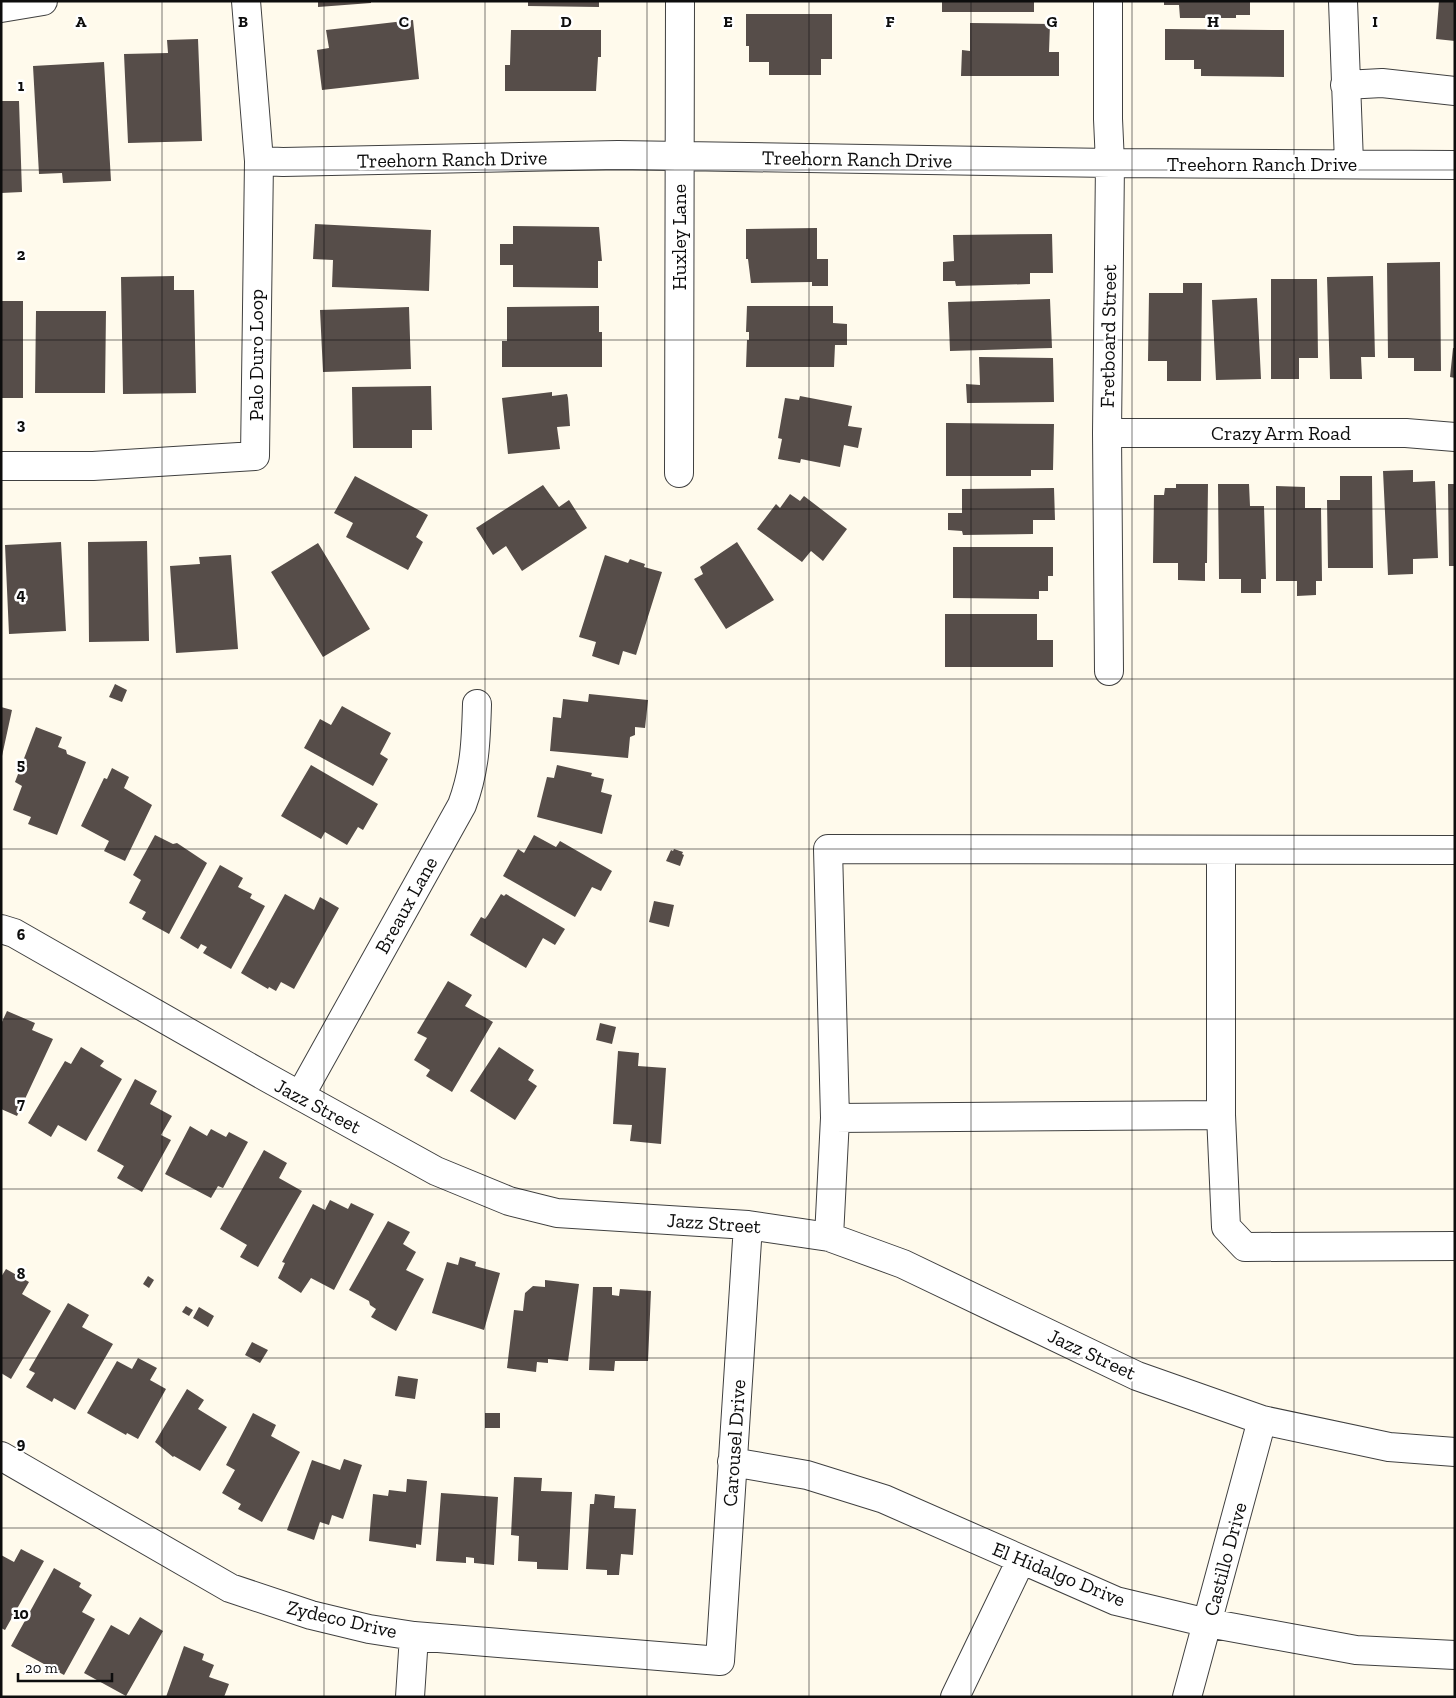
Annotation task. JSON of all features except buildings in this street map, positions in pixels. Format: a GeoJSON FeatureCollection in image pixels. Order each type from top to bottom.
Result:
{"type":"FeatureCollection","features":[{"type":"Feature","properties":{"kind":"street"},"geometry":{"type":"LineString","coordinates":[[1,8],[43,1]]}},
{"type":"Feature","properties":{"kind":"street","name":"Palo Duro Loop"},"geometry":{"type":"LineString","coordinates":[[1,466],[93,466],[255,456],[259,161],[246,1]]}},
{"type":"Feature","properties":{"kind":"street","name":"Huxley Lane"},"geometry":{"type":"LineString","coordinates":[[679,473],[680,1]]}},
{"type":"Feature","properties":{"kind":"street","name":"Fretboard Street"},"geometry":{"type":"LineString","coordinates":[[1108,1],[1110,164],[1107,433],[1108,671]]}},
{"type":"Feature","properties":{"kind":"street"},"geometry":{"type":"LineString","coordinates":[[1343,1],[1349,163]]}},
{"type":"Feature","properties":{"kind":"street"},"geometry":{"type":"LineString","coordinates":[[1345,85],[1382,83],[1455,91]]}},
{"type":"Feature","properties":{"kind":"street","name":"Treehorn Ranch Drive"},"geometry":{"type":"LineString","coordinates":[[259,161],[679,155],[1110,164],[1349,163],[1455,165]]}},
{"type":"Feature","properties":{"kind":"street","name":"Crazy Arm Road"},"geometry":{"type":"LineString","coordinates":[[1107,433],[1406,433],[1455,437]]}},
{"type":"Feature","properties":{"kind":"street","name":"Breaux Lane"},"geometry":{"type":"LineString","coordinates":[[300,1096],[462,805],[472,778],[476,746],[477,704]]}},
{"type":"Feature","properties":{"kind":"street"},"geometry":{"type":"LineString","coordinates":[[829,1237],[835,1118],[828,849],[1455,850]]}},
{"type":"Feature","properties":{"kind":"street"},"geometry":{"type":"LineString","coordinates":[[1221,850],[1221,1115],[1226,1227],[1245,1247],[1455,1246]]}},
{"type":"Feature","properties":{"kind":"street","name":"Jazz Street"},"geometry":{"type":"LineString","coordinates":[[1,929],[14,933],[436,1171],[509,1201],[557,1213],[748,1225],[829,1237],[904,1264],[1138,1376],[1262,1420],[1389,1447],[1455,1452]]}},
{"type":"Feature","properties":{"kind":"street"},"geometry":{"type":"LineString","coordinates":[[835,1118],[1221,1115]]}},
{"type":"Feature","properties":{"kind":"street","name":"Carousel Drive"},"geometry":{"type":"LineString","coordinates":[[720,1661],[748,1225]]}},
{"type":"Feature","properties":{"kind":"street","name":"Castillo Drive"},"geometry":{"type":"LineString","coordinates":[[1187,1697],[1262,1420]]}},
{"type":"Feature","properties":{"kind":"street","name":"Zydeco Drive"},"geometry":{"type":"LineString","coordinates":[[1,1456],[230,1588],[311,1615],[369,1629],[414,1636],[720,1661]]}},
{"type":"Feature","properties":{"kind":"street","name":"El Hidalgo Drive"},"geometry":{"type":"LineString","coordinates":[[732,1462],[806,1475],[884,1498],[1116,1601],[1208,1622],[1356,1650],[1455,1656]]}},
{"type":"Feature","properties":{"kind":"street"},"geometry":{"type":"LineString","coordinates":[[955,1697],[1021,1560]]}},
{"type":"Feature","properties":{"kind":"street"},"geometry":{"type":"LineString","coordinates":[[410,1697],[414,1636]]}}]}
